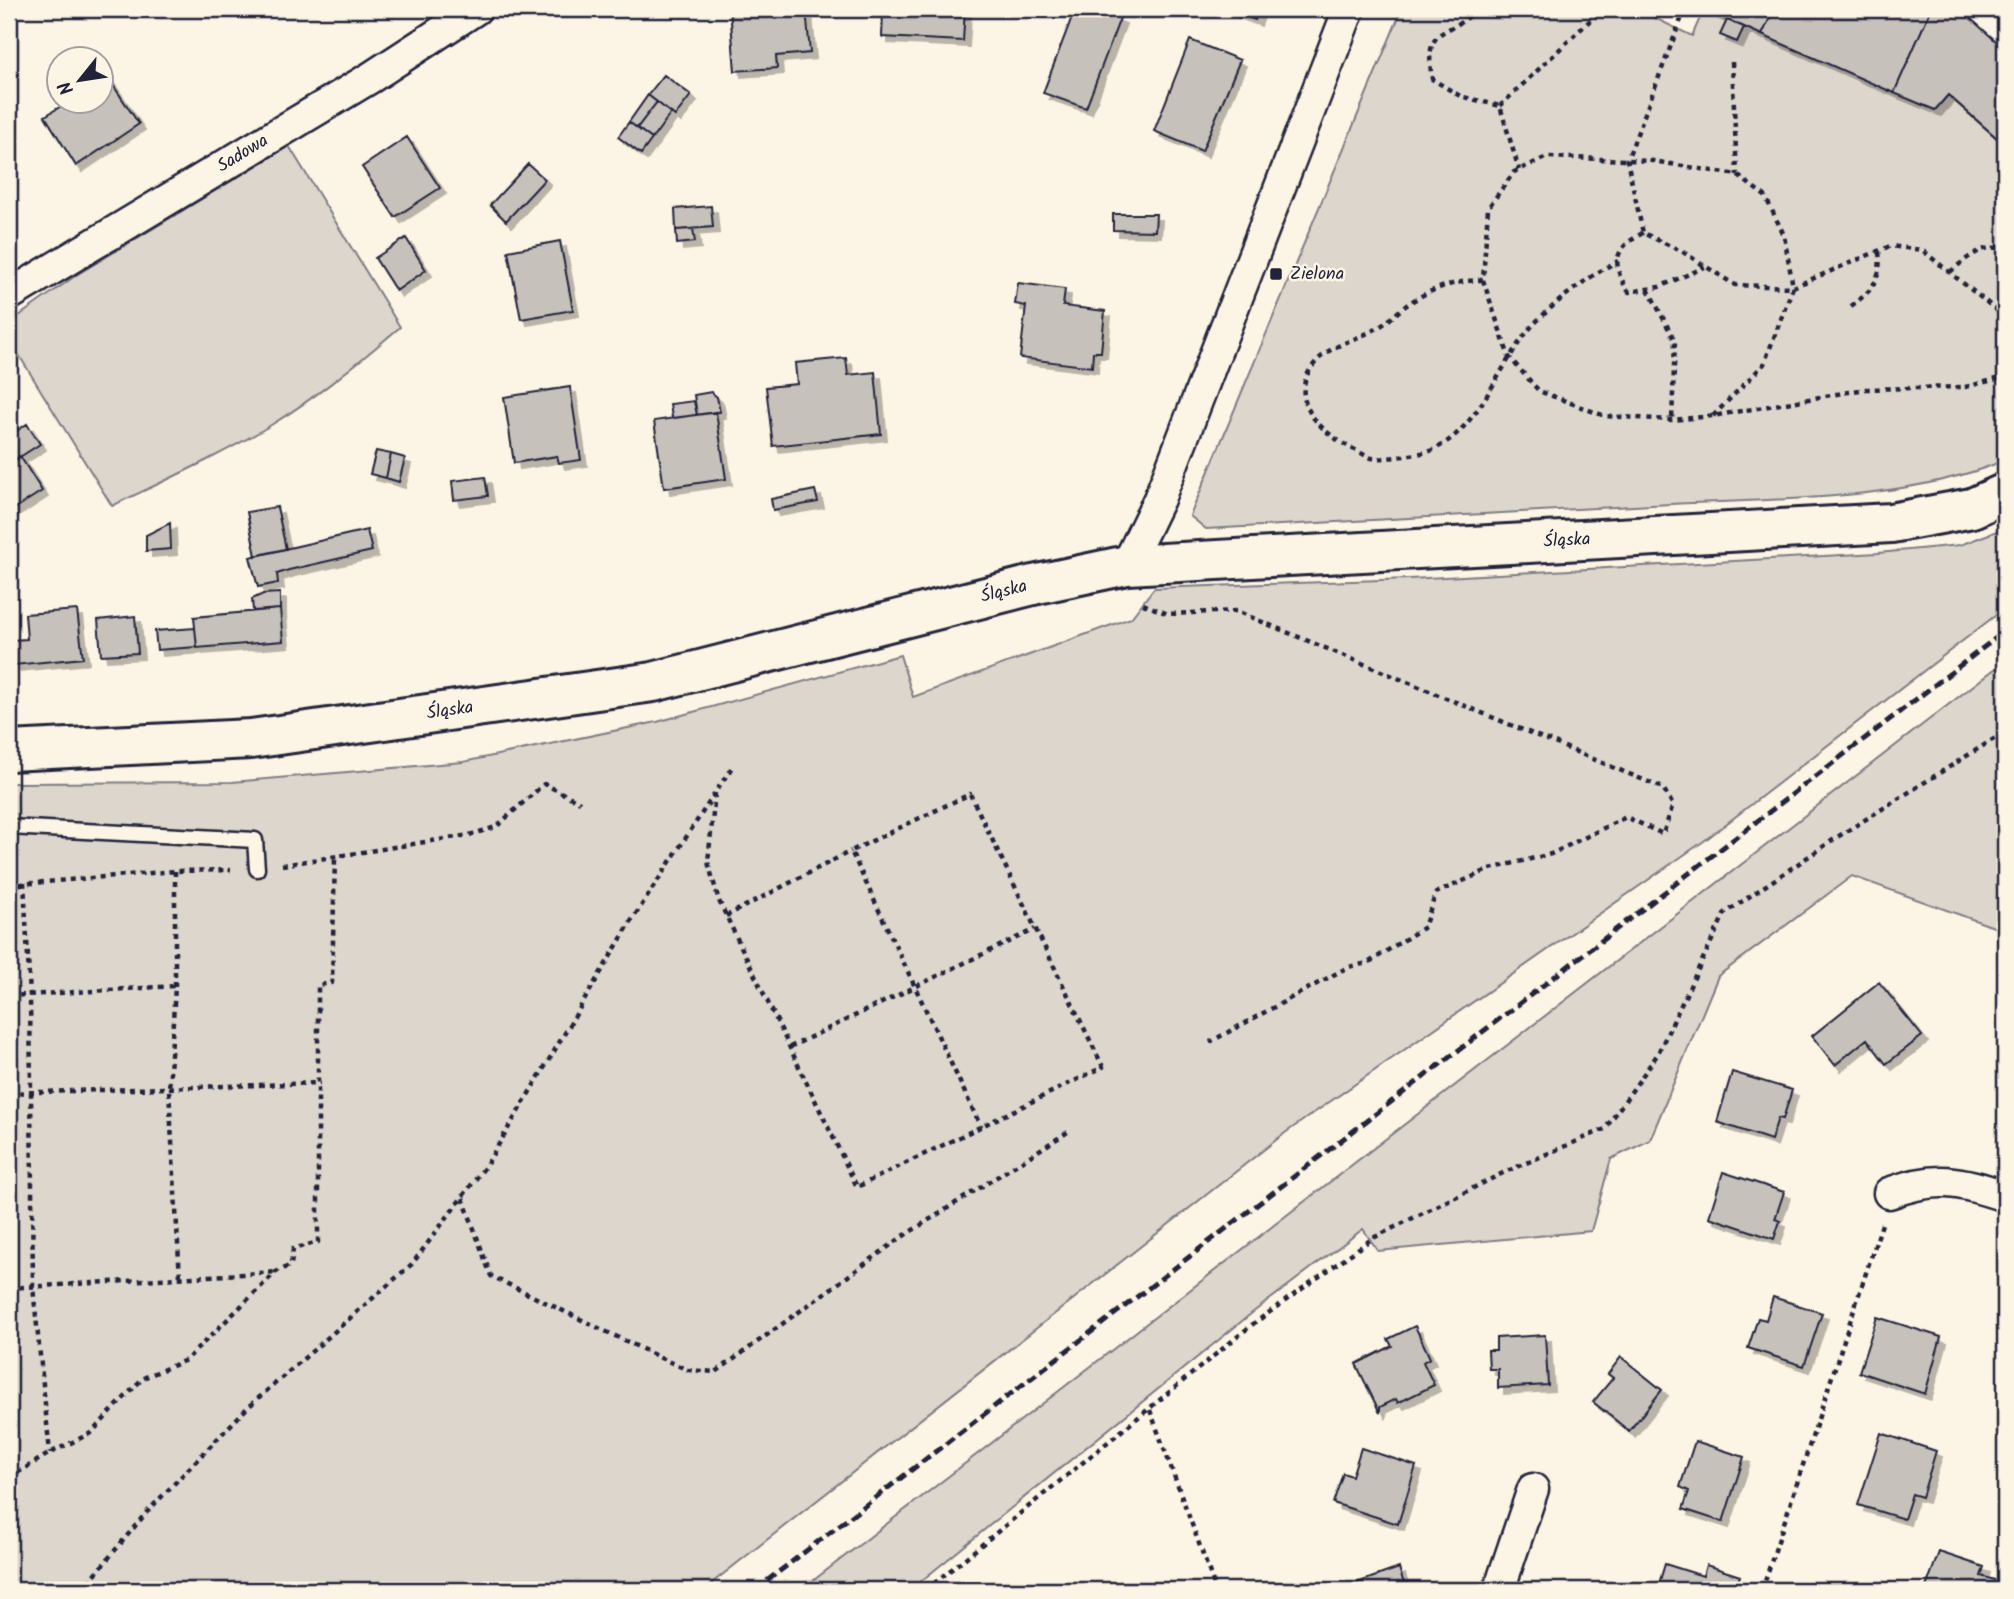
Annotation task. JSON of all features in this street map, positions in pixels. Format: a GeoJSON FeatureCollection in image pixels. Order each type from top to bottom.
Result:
{"type":"FeatureCollection","features":[{"type":"Feature","properties":{"kind":"street","name":"Sadowa"},"geometry":{"type":"LineString","coordinates":[[9,295],[370,78],[476,9]]}},
{"type":"Feature","properties":{"kind":"street"},"geometry":{"type":"LineString","coordinates":[[1128,565],[1159,499],[1349,9]]}},
{"type":"Feature","properties":{"kind":"street","name":"Śląska"},"geometry":{"type":"LineString","coordinates":[[9,751],[251,739],[653,682],[1033,585],[1128,565],[1891,523],[1972,508],[2005,493]]}},
{"type":"Feature","properties":{"kind":"street"},"geometry":{"type":"LineString","coordinates":[[1889,1193],[1915,1183],[1956,1181],[2005,1196]]}},
{"type":"Feature","properties":{"kind":"street"},"geometry":{"type":"LineString","coordinates":[[1499,1590],[1533,1489]]}},
{"type":"Feature","properties":{"kind":"lane"},"geometry":{"type":"LineString","coordinates":[[9,827],[255,840],[257,869]]}},
{"type":"Feature","properties":{"kind":"path"},"geometry":{"type":"LineString","coordinates":[[1477,9],[1469,18],[1442,31],[1428,54],[1432,79],[1460,96],[1500,106]]}},
{"type":"Feature","properties":{"kind":"path"},"geometry":{"type":"LineString","coordinates":[[1500,106],[1602,9]]}},
{"type":"Feature","properties":{"kind":"path"},"geometry":{"type":"LineString","coordinates":[[1685,9],[1627,160],[1643,233],[1735,285],[1793,287],[1890,246],[1922,250],[2005,317]]}},
{"type":"Feature","properties":{"kind":"path"},"geometry":{"type":"LineString","coordinates":[[1732,62],[1737,175]]}},
{"type":"Feature","properties":{"kind":"path"},"geometry":{"type":"LineString","coordinates":[[1500,106],[1520,170]]}},
{"type":"Feature","properties":{"kind":"path"},"geometry":{"type":"LineString","coordinates":[[1713,415],[1765,364],[1793,287],[1784,234],[1765,196],[1737,175],[1653,161],[1547,157],[1514,173],[1488,208],[1483,280],[1509,358],[1539,391],[1605,416],[1672,420],[1713,415],[1865,389],[1965,387],[2001,378],[2005,373]]}},
{"type":"Feature","properties":{"kind":"path"},"geometry":{"type":"LineString","coordinates":[[1643,233],[1626,242],[1618,252],[1618,275],[1629,292],[1648,289],[1706,267]]}},
{"type":"Feature","properties":{"kind":"path"},"geometry":{"type":"LineString","coordinates":[[1950,272],[1974,253],[1994,246],[2005,249]]}},
{"type":"Feature","properties":{"kind":"path"},"geometry":{"type":"LineString","coordinates":[[1851,306],[1873,290],[1881,270],[1879,251]]}},
{"type":"Feature","properties":{"kind":"path"},"geometry":{"type":"LineString","coordinates":[[1483,280],[1465,280],[1435,290],[1406,305],[1381,326],[1324,353],[1310,370],[1302,394],[1310,417],[1341,443],[1373,458],[1429,452],[1453,437],[1498,381],[1509,358],[1533,325],[1618,261]]}},
{"type":"Feature","properties":{"kind":"path"},"geometry":{"type":"LineString","coordinates":[[1648,289],[1675,341],[1672,420]]}},
{"type":"Feature","properties":{"kind":"path"},"geometry":{"type":"LineString","coordinates":[[1142,604],[1168,614],[1236,611],[1663,788],[1674,805],[1663,834],[1626,817],[1551,854],[1490,869],[1436,893],[1424,927],[1368,963],[1349,967],[1210,1042]]}},
{"type":"Feature","properties":{"kind":"path"},"geometry":{"type":"LineString","coordinates":[[926,1590],[1253,1324],[1373,1238],[1505,1172],[1605,1129],[1657,1055],[1725,913],[1839,835],[2005,732]]}},
{"type":"Feature","properties":{"kind":"path"},"geometry":{"type":"LineString","coordinates":[[82,1590],[146,1513],[247,1408],[412,1264],[487,1164],[632,920],[734,764]]}},
{"type":"Feature","properties":{"kind":"path"},"geometry":{"type":"LineString","coordinates":[[9,885],[175,871],[257,869],[469,835],[496,827],[544,784],[580,802]]}},
{"type":"Feature","properties":{"kind":"path"},"geometry":{"type":"LineString","coordinates":[[715,793],[708,862],[726,916],[857,1186],[1102,1067],[970,794],[851,851],[726,916]]}},
{"type":"Feature","properties":{"kind":"path"},"geometry":{"type":"LineString","coordinates":[[851,851],[981,1127]]}},
{"type":"Feature","properties":{"kind":"path"},"geometry":{"type":"LineString","coordinates":[[9,1478],[50,1453],[91,1433],[143,1378],[186,1360],[276,1272],[291,1265],[293,1249],[318,1242],[318,985],[332,983],[335,857]]}},
{"type":"Feature","properties":{"kind":"path"},"geometry":{"type":"LineString","coordinates":[[175,871],[175,986],[169,1090],[180,1278]]}},
{"type":"Feature","properties":{"kind":"path"},"geometry":{"type":"LineString","coordinates":[[24,882],[30,996],[33,1287],[50,1453]]}},
{"type":"Feature","properties":{"kind":"path"},"geometry":{"type":"LineString","coordinates":[[790,1047],[1035,928]]}},
{"type":"Feature","properties":{"kind":"path"},"geometry":{"type":"LineString","coordinates":[[9,996],[175,986]]}},
{"type":"Feature","properties":{"kind":"path"},"geometry":{"type":"LineString","coordinates":[[9,1093],[169,1090],[320,1083]]}},
{"type":"Feature","properties":{"kind":"path"},"geometry":{"type":"LineString","coordinates":[[462,1197],[491,1276],[688,1370],[716,1372],[902,1237],[1071,1130]]}},
{"type":"Feature","properties":{"kind":"path"},"geometry":{"type":"LineString","coordinates":[[1762,1590],[1883,1220],[1889,1193]]}},
{"type":"Feature","properties":{"kind":"path"},"geometry":{"type":"LineString","coordinates":[[9,1288],[276,1272]]}},
{"type":"Feature","properties":{"kind":"path"},"geometry":{"type":"LineString","coordinates":[[1150,1410],[1216,1590]]}},
{"type":"Feature","properties":{"kind":"shaded area"},"geometry":{"type":"Polygon","coordinates":[[[1402,9],[1636,9],[1692,36],[1704,9],[1727,20],[1721,35],[1736,42],[1744,27],[1935,110],[1948,95],[2005,145],[2005,460],[1927,483],[1841,496],[1206,529],[1190,516],[1402,9]]]}},
{"type":"Feature","properties":{"kind":"shaded area"},"geometry":{"type":"Polygon","coordinates":[[[289,146],[400,327],[321,391],[271,425],[213,457],[112,506],[9,339],[9,323],[78,274],[289,146]]]}},
{"type":"Feature","properties":{"kind":"shaded area"},"geometry":{"type":"Polygon","coordinates":[[[2005,528],[2005,608],[1704,841],[1285,1133],[703,1590],[9,1590],[9,783],[232,782],[463,762],[657,722],[900,655],[913,697],[1131,618],[1154,588],[1409,579],[1878,553],[1960,545],[2005,528]]]}},
{"type":"Feature","properties":{"kind":"shaded area"},"geometry":{"type":"Polygon","coordinates":[[[2005,661],[2005,931],[1852,876],[1718,976],[1650,1140],[1611,1159],[1591,1231],[1378,1251],[1363,1229],[1252,1313],[910,1590],[801,1590],[2005,661]]]}},
{"type":"Feature","properties":{"kind":"building"},"geometry":{"type":"Polygon","coordinates":[[[730,9],[806,9],[810,53],[776,56],[777,68],[735,71],[730,9]]]}},
{"type":"Feature","properties":{"kind":"building"},"geometry":{"type":"Polygon","coordinates":[[[883,9],[965,9],[963,41],[882,37],[883,9]]]}},
{"type":"Feature","properties":{"kind":"building"},"geometry":{"type":"Polygon","coordinates":[[[1075,9],[1097,9],[1120,18],[1086,108],[1043,93],[1075,9]]]}},
{"type":"Feature","properties":{"kind":"building"},"geometry":{"type":"Polygon","coordinates":[[[1225,9],[1259,9],[1255,20],[1225,9]]]}},
{"type":"Feature","properties":{"kind":"building"},"geometry":{"type":"Polygon","coordinates":[[[1704,9],[1774,9],[1762,35],[1704,9]]]}},
{"type":"Feature","properties":{"kind":"building"},"geometry":{"type":"Polygon","coordinates":[[[1774,9],[1931,9],[1894,93],[1762,35],[1774,9]]]}},
{"type":"Feature","properties":{"kind":"building"},"geometry":{"type":"Polygon","coordinates":[[[1931,9],[1953,9],[1969,17],[2005,49],[2005,145],[1948,95],[1935,110],[1894,93],[1931,9]]]}},
{"type":"Feature","properties":{"kind":"building"},"geometry":{"type":"Polygon","coordinates":[[[1727,20],[1744,27],[1737,42],[1720,35],[1727,20]]]}},
{"type":"Feature","properties":{"kind":"building"},"geometry":{"type":"Polygon","coordinates":[[[1190,40],[1240,60],[1202,151],[1154,131],[1190,40]]]}},
{"type":"Feature","properties":{"kind":"building"},"geometry":{"type":"Polygon","coordinates":[[[664,75],[691,95],[675,116],[648,95],[664,75]]]}},
{"type":"Feature","properties":{"kind":"building"},"geometry":{"type":"Polygon","coordinates":[[[116,90],[139,124],[76,166],[45,116],[116,116],[116,90]]]}},
{"type":"Feature","properties":{"kind":"building"},"geometry":{"type":"Polygon","coordinates":[[[648,95],[657,102],[637,128],[629,122],[648,95]]]}},
{"type":"Feature","properties":{"kind":"building"},"geometry":{"type":"Polygon","coordinates":[[[657,102],[671,113],[652,139],[637,128],[657,102]]]}},
{"type":"Feature","properties":{"kind":"building"},"geometry":{"type":"Polygon","coordinates":[[[629,122],[652,139],[641,154],[618,137],[629,122]]]}},
{"type":"Feature","properties":{"kind":"building"},"geometry":{"type":"Polygon","coordinates":[[[407,137],[440,188],[395,217],[362,167],[407,137]]]}},
{"type":"Feature","properties":{"kind":"building"},"geometry":{"type":"Polygon","coordinates":[[[528,164],[545,179],[506,221],[490,205],[528,164]]]}},
{"type":"Feature","properties":{"kind":"building"},"geometry":{"type":"Polygon","coordinates":[[[711,206],[713,227],[676,230],[675,209],[711,206]]]}},
{"type":"Feature","properties":{"kind":"building"},"geometry":{"type":"Polygon","coordinates":[[[1113,214],[1156,214],[1155,231],[1113,230],[1113,214]]]}},
{"type":"Feature","properties":{"kind":"building"},"geometry":{"type":"Polygon","coordinates":[[[693,229],[695,242],[677,244],[676,230],[693,229]]]}},
{"type":"Feature","properties":{"kind":"building"},"geometry":{"type":"Polygon","coordinates":[[[406,238],[426,270],[396,291],[375,258],[406,238]]]}},
{"type":"Feature","properties":{"kind":"building"},"geometry":{"type":"Polygon","coordinates":[[[560,241],[573,310],[521,319],[508,251],[560,241]]]}},
{"type":"Feature","properties":{"kind":"building"},"geometry":{"type":"Polygon","coordinates":[[[1018,283],[1065,289],[1063,306],[1105,311],[1101,352],[1093,352],[1092,367],[1020,358],[1026,306],[1015,304],[1018,283]]]}},
{"type":"Feature","properties":{"kind":"building"},"geometry":{"type":"Polygon","coordinates":[[[846,358],[848,375],[875,372],[881,434],[773,446],[766,387],[797,384],[795,363],[846,358]]]}},
{"type":"Feature","properties":{"kind":"building"},"geometry":{"type":"Polygon","coordinates":[[[570,387],[581,460],[559,463],[557,456],[514,463],[504,397],[570,387]]]}},
{"type":"Feature","properties":{"kind":"building"},"geometry":{"type":"Polygon","coordinates":[[[711,392],[717,397],[720,412],[697,415],[694,395],[711,392]]]}},
{"type":"Feature","properties":{"kind":"building"},"geometry":{"type":"Polygon","coordinates":[[[694,401],[697,415],[672,418],[670,404],[694,401]]]}},
{"type":"Feature","properties":{"kind":"building"},"geometry":{"type":"Polygon","coordinates":[[[716,412],[726,479],[664,488],[654,421],[716,412]]]}},
{"type":"Feature","properties":{"kind":"building"},"geometry":{"type":"Polygon","coordinates":[[[27,424],[40,444],[9,464],[9,436],[27,424]]]}},
{"type":"Feature","properties":{"kind":"building"},"geometry":{"type":"Polygon","coordinates":[[[376,451],[391,454],[386,478],[370,474],[376,451]]]}},
{"type":"Feature","properties":{"kind":"building"},"geometry":{"type":"Polygon","coordinates":[[[391,454],[405,458],[399,482],[386,478],[391,454]]]}},
{"type":"Feature","properties":{"kind":"building"},"geometry":{"type":"Polygon","coordinates":[[[20,456],[42,491],[11,511],[9,464],[20,456]]]}},
{"type":"Feature","properties":{"kind":"building"},"geometry":{"type":"Polygon","coordinates":[[[485,477],[488,496],[454,500],[452,481],[485,477]]]}},
{"type":"Feature","properties":{"kind":"building"},"geometry":{"type":"Polygon","coordinates":[[[815,490],[818,502],[773,510],[771,499],[815,490]]]}},
{"type":"Feature","properties":{"kind":"building"},"geometry":{"type":"Polygon","coordinates":[[[277,507],[286,549],[256,556],[247,512],[277,507]]]}},
{"type":"Feature","properties":{"kind":"building"},"geometry":{"type":"Polygon","coordinates":[[[170,523],[171,549],[146,551],[146,535],[170,523]]]}},
{"type":"Feature","properties":{"kind":"building"},"geometry":{"type":"Polygon","coordinates":[[[367,530],[372,551],[289,570],[277,574],[278,583],[258,587],[250,557],[367,530]]]}},
{"type":"Feature","properties":{"kind":"building"},"geometry":{"type":"Polygon","coordinates":[[[280,593],[280,609],[253,611],[252,599],[263,594],[280,593]]]}},
{"type":"Feature","properties":{"kind":"building"},"geometry":{"type":"Polygon","coordinates":[[[280,609],[283,641],[197,648],[194,617],[280,609]]]}},
{"type":"Feature","properties":{"kind":"building"},"geometry":{"type":"Polygon","coordinates":[[[77,610],[83,658],[14,665],[12,640],[27,639],[25,614],[77,610]]]}},
{"type":"Feature","properties":{"kind":"building"},"geometry":{"type":"Polygon","coordinates":[[[135,616],[138,653],[101,655],[98,620],[135,616]]]}},
{"type":"Feature","properties":{"kind":"building"},"geometry":{"type":"Polygon","coordinates":[[[195,628],[197,647],[157,650],[155,631],[195,628]]]}},
{"type":"Feature","properties":{"kind":"building"},"geometry":{"type":"Polygon","coordinates":[[[1879,982],[1922,1036],[1886,1064],[1867,1039],[1835,1065],[1812,1036],[1879,982]]]}},
{"type":"Feature","properties":{"kind":"building"},"geometry":{"type":"Polygon","coordinates":[[[1732,1072],[1792,1090],[1783,1119],[1778,1118],[1771,1140],[1717,1122],[1732,1072]]]}},
{"type":"Feature","properties":{"kind":"building"},"geometry":{"type":"Polygon","coordinates":[[[1723,1172],[1784,1192],[1775,1219],[1780,1221],[1774,1239],[1709,1217],[1723,1172]]]}},
{"type":"Feature","properties":{"kind":"building"},"geometry":{"type":"Polygon","coordinates":[[[1773,1297],[1822,1313],[1804,1366],[1748,1348],[1758,1318],[1766,1320],[1773,1297]]]}},
{"type":"Feature","properties":{"kind":"building"},"geometry":{"type":"Polygon","coordinates":[[[1877,1317],[1941,1337],[1925,1394],[1859,1372],[1877,1317]]]}},
{"type":"Feature","properties":{"kind":"building"},"geometry":{"type":"Polygon","coordinates":[[[1415,1326],[1430,1358],[1423,1362],[1434,1385],[1398,1403],[1396,1399],[1380,1407],[1380,1413],[1356,1364],[1392,1346],[1388,1339],[1415,1326]]]}},
{"type":"Feature","properties":{"kind":"building"},"geometry":{"type":"Polygon","coordinates":[[[1545,1335],[1548,1385],[1498,1388],[1498,1369],[1489,1369],[1488,1350],[1496,1350],[1496,1338],[1545,1335]]]}},
{"type":"Feature","properties":{"kind":"building"},"geometry":{"type":"Polygon","coordinates":[[[1621,1357],[1662,1390],[1629,1431],[1593,1402],[1613,1378],[1608,1374],[1621,1357]]]}},
{"type":"Feature","properties":{"kind":"building"},"geometry":{"type":"Polygon","coordinates":[[[1881,1433],[1936,1451],[1922,1497],[1912,1494],[1904,1519],[1858,1505],[1881,1433]]]}},
{"type":"Feature","properties":{"kind":"building"},"geometry":{"type":"Polygon","coordinates":[[[1695,1441],[1744,1457],[1723,1522],[1683,1509],[1689,1491],[1680,1487],[1695,1441]]]}},
{"type":"Feature","properties":{"kind":"building"},"geometry":{"type":"Polygon","coordinates":[[[1361,1448],[1416,1466],[1398,1524],[1333,1503],[1343,1473],[1352,1476],[1361,1448]]]}},
{"type":"Feature","properties":{"kind":"building"},"geometry":{"type":"Polygon","coordinates":[[[1939,1552],[1984,1567],[1981,1576],[2005,1583],[2004,1590],[1925,1590],[1939,1552]]]}},
{"type":"Feature","properties":{"kind":"building"},"geometry":{"type":"Polygon","coordinates":[[[1665,1564],[1703,1576],[1706,1565],[1740,1576],[1735,1590],[1657,1590],[1665,1564]]]}},
{"type":"Feature","properties":{"kind":"building"},"geometry":{"type":"Polygon","coordinates":[[[1399,1568],[1406,1590],[1337,1590],[1399,1568]]]}},
{"type":"Feature","properties":{"kind":"railway"},"geometry":{"type":"LineString","coordinates":[[755,1590],[2005,631]]}},
{"type":"Feature","properties":{"kind":"place","name":"Zielona"},"geometry":{"type":"Point","coordinates":[1276,274]}}]}
